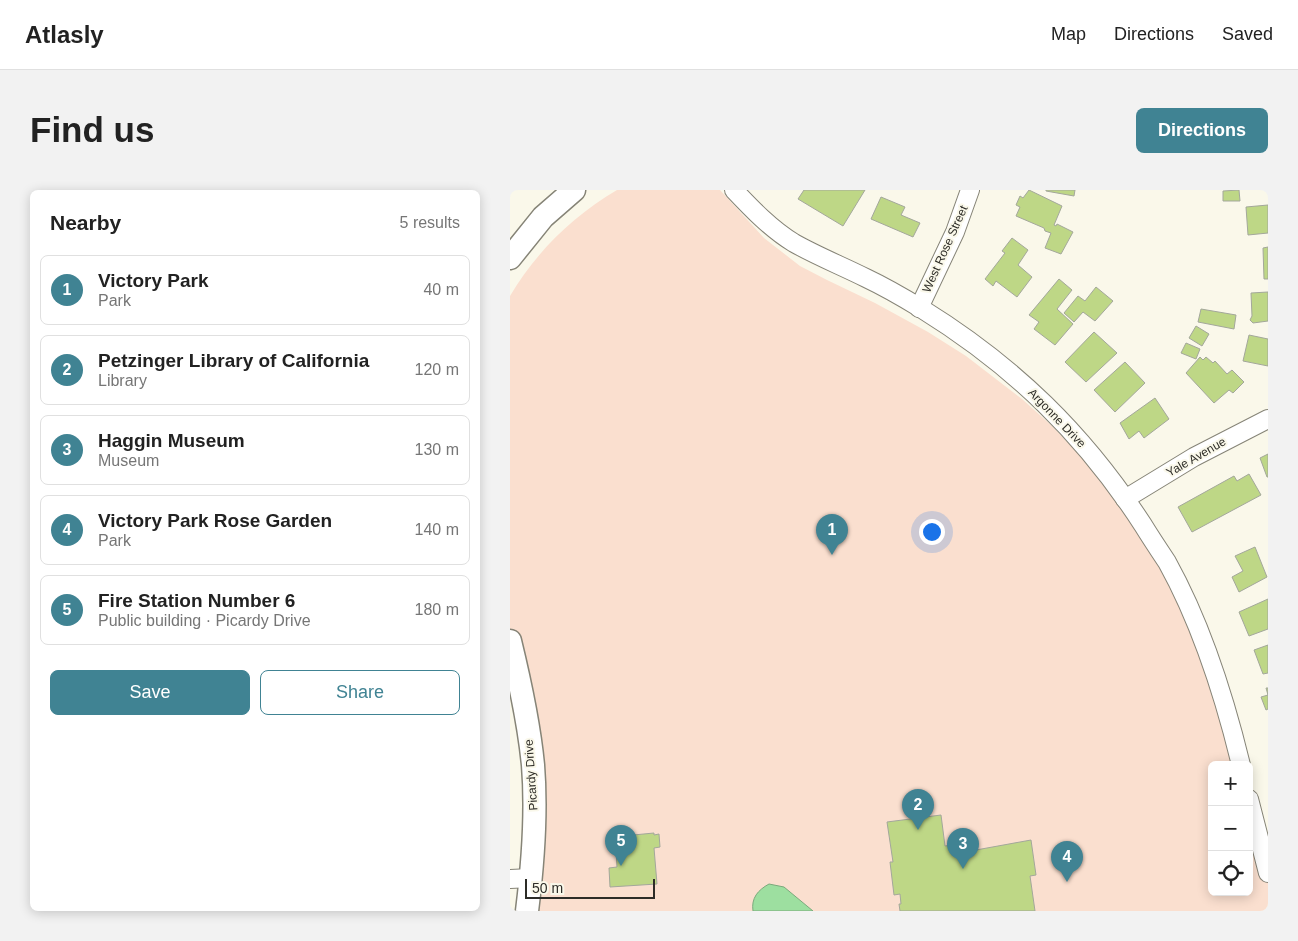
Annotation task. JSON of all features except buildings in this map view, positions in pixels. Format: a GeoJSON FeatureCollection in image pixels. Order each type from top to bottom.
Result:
{"type":"FeatureCollection","features":[{"type":"Feature","properties":{"kind":"street"},"geometry":{"type":"LineString","coordinates":[[510,258],[543,217],[574,190]]}},
{"type":"Feature","properties":{"kind":"street","name":"Argonne Drive"},"geometry":{"type":"LineString","coordinates":[[734,190],[756,214],[792,242],[867,278],[958,332],[1014,374],[1086,446],[1126,499],[1167,562],[1196,624],[1224,701],[1240,761]]}},
{"type":"Feature","properties":{"kind":"street","name":"West Rose Street"},"geometry":{"type":"LineString","coordinates":[[920,308],[955,232],[970,190]]}},
{"type":"Feature","properties":{"kind":"street","name":"Yale Avenue"},"geometry":{"type":"LineString","coordinates":[[1126,499],[1194,457],[1268,419]]}},
{"type":"Feature","properties":{"kind":"street","name":"Picardy Drive"},"geometry":{"type":"LineString","coordinates":[[510,641],[520,683],[533,766],[534,816],[520,879],[526,911]]}},
{"type":"Feature","properties":{"kind":"street"},"geometry":{"type":"LineString","coordinates":[[1251,806],[1265,852],[1268,872]]}},
{"type":"Feature","properties":{"kind":"shaded area"},"geometry":{"type":"Polygon","coordinates":[[[617,190],[720,190],[764,238],[800,266],[875,303],[928,332],[966,356],[1022,399],[1052,426],[1094,470],[1134,523],[1175,587],[1241,761],[1208,761],[1208,896],[1253,896],[1253,805],[1268,867],[1268,911],[538,911],[510,637],[510,296],[520,280],[557,236],[585,211],[617,190]]]}},
{"type":"Feature","properties":{"kind":"shaded area"},"geometry":{"type":"Polygon","coordinates":[[[769,884],[784,887],[813,911],[753,911],[754,898],[769,884]]]}},
{"type":"Feature","properties":{"kind":"place","name":"Victory Park"},"geometry":{"type":"Point","coordinates":[832,555]}},
{"type":"Feature","properties":{"kind":"place","name":"Petzinger Library of California"},"geometry":{"type":"Point","coordinates":[918,830]}},
{"type":"Feature","properties":{"kind":"place","name":"Fire Station Number 6"},"geometry":{"type":"Point","coordinates":[621,866]}},
{"type":"Feature","properties":{"kind":"place","name":"Haggin Museum"},"geometry":{"type":"Point","coordinates":[963,869]}},
{"type":"Feature","properties":{"kind":"place","name":"Victory Park Rose Garden"},"geometry":{"type":"Point","coordinates":[1067,882]}}]}
